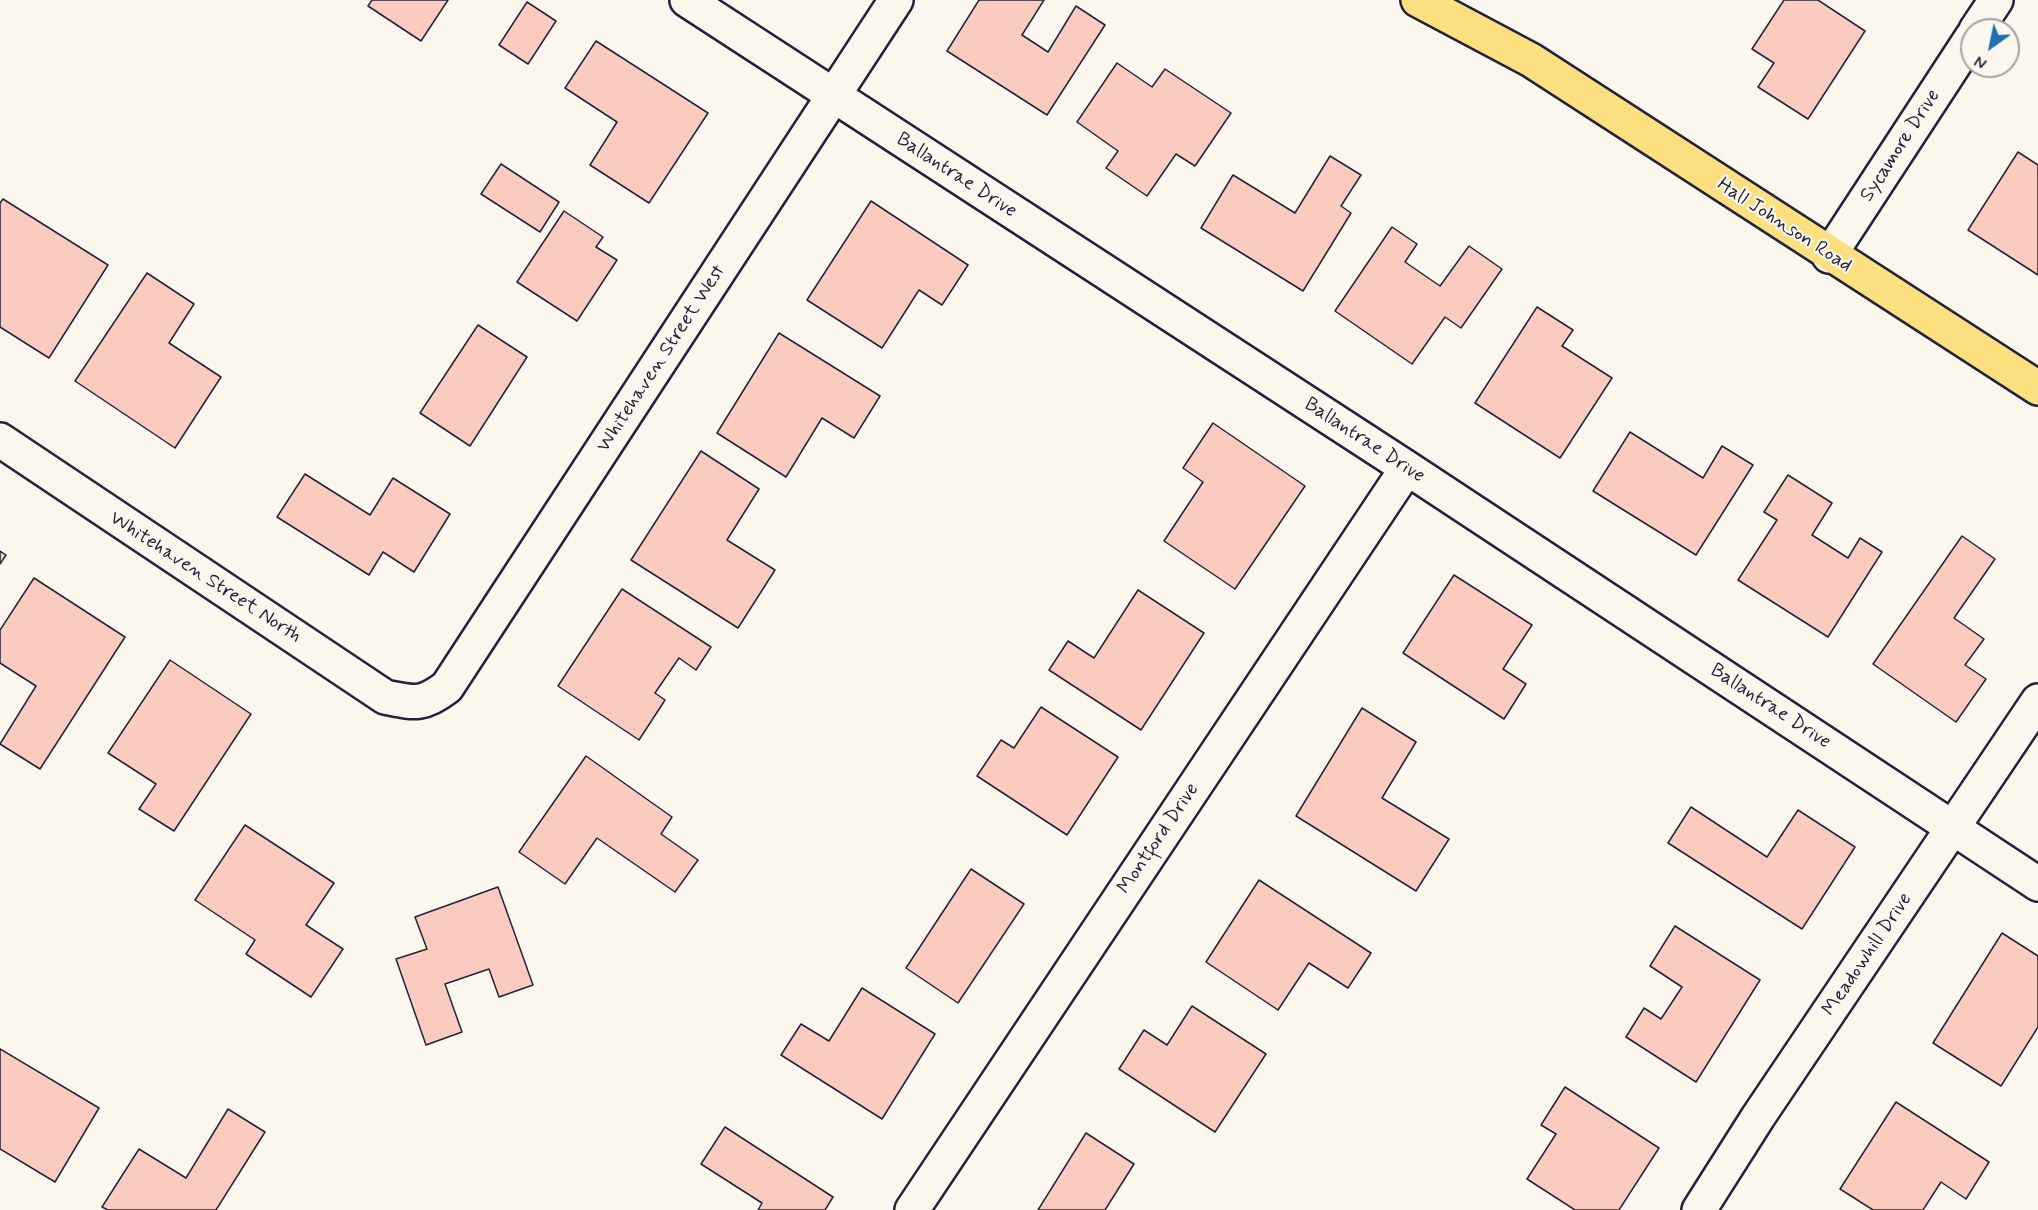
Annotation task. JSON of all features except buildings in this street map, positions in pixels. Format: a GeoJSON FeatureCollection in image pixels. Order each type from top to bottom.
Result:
{"type":"FeatureCollection","features":[{"type":"Feature","properties":{"kind":"main road","name":"Hall Johnson Road"},"geometry":{"type":"LineString","coordinates":[[1418,0],[1531,60],[1829,256],[2038,388]]}},
{"type":"Feature","properties":{"kind":"main road","name":"Hall Johnson Road"},"geometry":{"type":"LineString","coordinates":[[1468,0],[1531,60]]}},
{"type":"Feature","properties":{"kind":"street","name":"Ballantrae Drive"},"geometry":{"type":"LineString","coordinates":[[687,0],[1407,468],[2038,884]]}},
{"type":"Feature","properties":{"kind":"street","name":"Whitehaven Street West"},"geometry":{"type":"LineString","coordinates":[[416,704],[430,700],[447,687],[896,0]]}},
{"type":"Feature","properties":{"kind":"street"},"geometry":{"type":"LineString","coordinates":[[1984,18],[1996,0]]}},
{"type":"Feature","properties":{"kind":"street","name":"Sycamore Drive"},"geometry":{"type":"LineString","coordinates":[[1829,256],[1960,55]]}},
{"type":"Feature","properties":{"kind":"street","name":"Whitehaven Street North"},"geometry":{"type":"LineString","coordinates":[[0,440],[385,697],[416,704]]}},
{"type":"Feature","properties":{"kind":"street","name":"Montford Drive"},"geometry":{"type":"LineString","coordinates":[[912,1210],[1407,468]]}},
{"type":"Feature","properties":{"kind":"street","name":"Meadowhill Drive"},"geometry":{"type":"LineString","coordinates":[[1699,1210],[1758,1117],[1955,828],[2038,701]]}}]}
